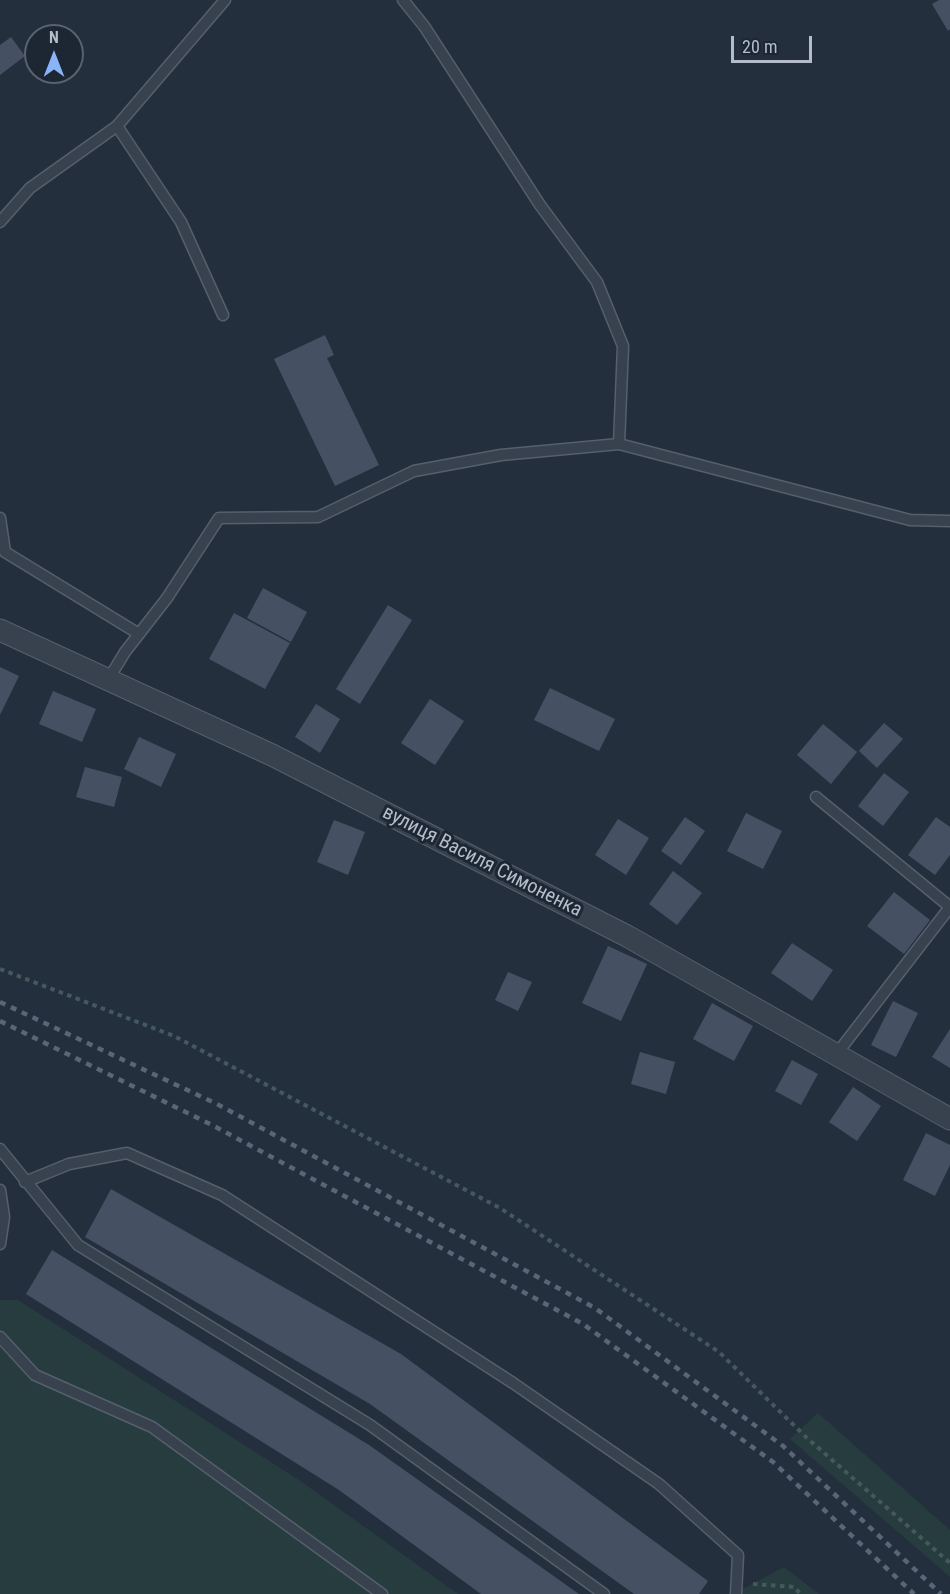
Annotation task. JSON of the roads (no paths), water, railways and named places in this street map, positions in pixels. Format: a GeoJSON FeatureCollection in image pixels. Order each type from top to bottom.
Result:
{"type":"FeatureCollection","features":[{"type":"Feature","properties":{"kind":"street","name":"вулиця Василя Симоненка"},"geometry":{"type":"LineString","coordinates":[[0,630],[272,755],[627,936],[835,1056],[950,1119]]}},
{"type":"Feature","properties":{"kind":"lane"},"geometry":{"type":"LineString","coordinates":[[0,222],[30,188],[117,126],[225,0]]}},
{"type":"Feature","properties":{"kind":"lane"},"geometry":{"type":"LineString","coordinates":[[403,0],[424,26],[540,205],[597,282],[623,346],[619,444]]}},
{"type":"Feature","properties":{"kind":"lane"},"geometry":{"type":"LineString","coordinates":[[117,126],[181,222],[224,315]]}},
{"type":"Feature","properties":{"kind":"lane"},"geometry":{"type":"LineString","coordinates":[[108,680],[167,598],[219,518],[318,517],[414,471],[501,455],[619,444],[910,520],[950,521]]}},
{"type":"Feature","properties":{"kind":"lane"},"geometry":{"type":"LineString","coordinates":[[0,518],[4,552],[139,634]]}},
{"type":"Feature","properties":{"kind":"lane"},"geometry":{"type":"LineString","coordinates":[[816,796],[950,907],[835,1056]]}},
{"type":"Feature","properties":{"kind":"lane"},"geometry":{"type":"LineString","coordinates":[[0,1149],[78,1245],[370,1425],[604,1594]]}},
{"type":"Feature","properties":{"kind":"lane"},"geometry":{"type":"LineString","coordinates":[[25,1182],[69,1164],[128,1153],[222,1195],[513,1383],[659,1484],[738,1555],[736,1588]]}},
{"type":"Feature","properties":{"kind":"lane"},"geometry":{"type":"LineString","coordinates":[[0,1190],[4,1217],[0,1245]]}},
{"type":"Feature","properties":{"kind":"lane"},"geometry":{"type":"LineString","coordinates":[[0,1337],[36,1375],[152,1427],[382,1594]]}},
{"type":"Feature","properties":{"kind":"railway"},"geometry":{"type":"LineString","coordinates":[[0,1002],[217,1104],[595,1308],[783,1446],[941,1594]]}},
{"type":"Feature","properties":{"kind":"railway"},"geometry":{"type":"LineString","coordinates":[[0,1021],[212,1125],[583,1324],[773,1462],[914,1594]]}}]}
